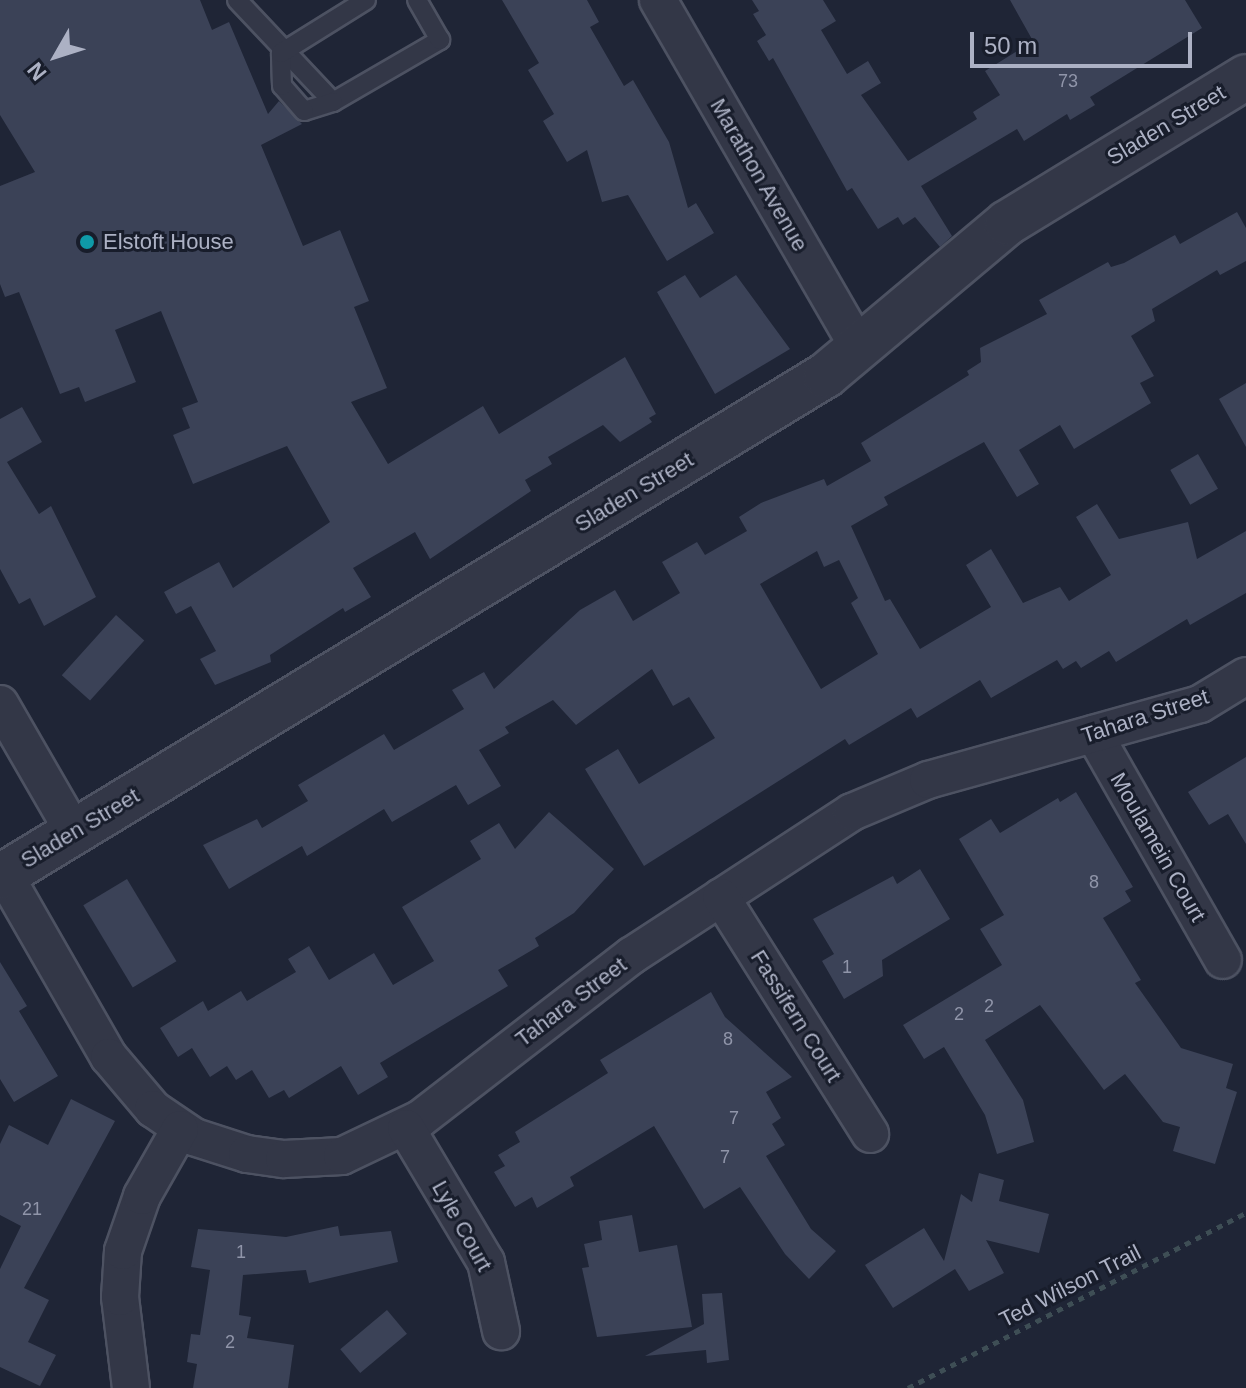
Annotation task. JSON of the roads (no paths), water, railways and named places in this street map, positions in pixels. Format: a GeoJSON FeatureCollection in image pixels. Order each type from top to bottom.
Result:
{"type":"FeatureCollection","features":[{"type":"Feature","properties":{"kind":"street","name":"Marathon Avenue"},"geometry":{"type":"LineString","coordinates":[[658,0],[860,350]]}},
{"type":"Feature","properties":{"kind":"street","name":"Sladen Street"},"geometry":{"type":"LineString","coordinates":[[2,876],[860,350],[1007,223],[1246,77]]}},
{"type":"Feature","properties":{"kind":"street","name":"Tahara Street"},"geometry":{"type":"LineString","coordinates":[[2,876],[118,1071],[180,1129],[247,1154],[302,1160],[351,1153],[406,1128],[631,956],[852,812],[928,780],[1200,704],[1246,676]]}},
{"type":"Feature","properties":{"kind":"street"},"geometry":{"type":"LineString","coordinates":[[0,704],[74,832]]}},
{"type":"Feature","properties":{"kind":"street","name":"Moulamein Court"},"geometry":{"type":"LineString","coordinates":[[1094,734],[1223,960]]}},
{"type":"Feature","properties":{"kind":"street","name":"Fassifern Court"},"geometry":{"type":"LineString","coordinates":[[721,897],[870,1134]]}},
{"type":"Feature","properties":{"kind":"street","name":"Lyle Court"},"geometry":{"type":"LineString","coordinates":[[406,1128],[486,1262],[501,1331]]}},
{"type":"Feature","properties":{"kind":"street"},"geometry":{"type":"LineString","coordinates":[[131,1388],[120,1297],[123,1251],[142,1196],[180,1129]]}},
{"type":"Feature","properties":{"kind":"lane"},"geometry":{"type":"LineString","coordinates":[[237,0],[333,102]]}},
{"type":"Feature","properties":{"kind":"lane"},"geometry":{"type":"LineString","coordinates":[[283,49],[366,0]]}},
{"type":"Feature","properties":{"kind":"lane"},"geometry":{"type":"LineString","coordinates":[[283,49],[281,83],[304,111],[333,102],[440,40],[417,0]]}},
{"type":"Feature","properties":{"kind":"place","name":"Elstoft House"},"geometry":{"type":"Point","coordinates":[87,242]}}]}
